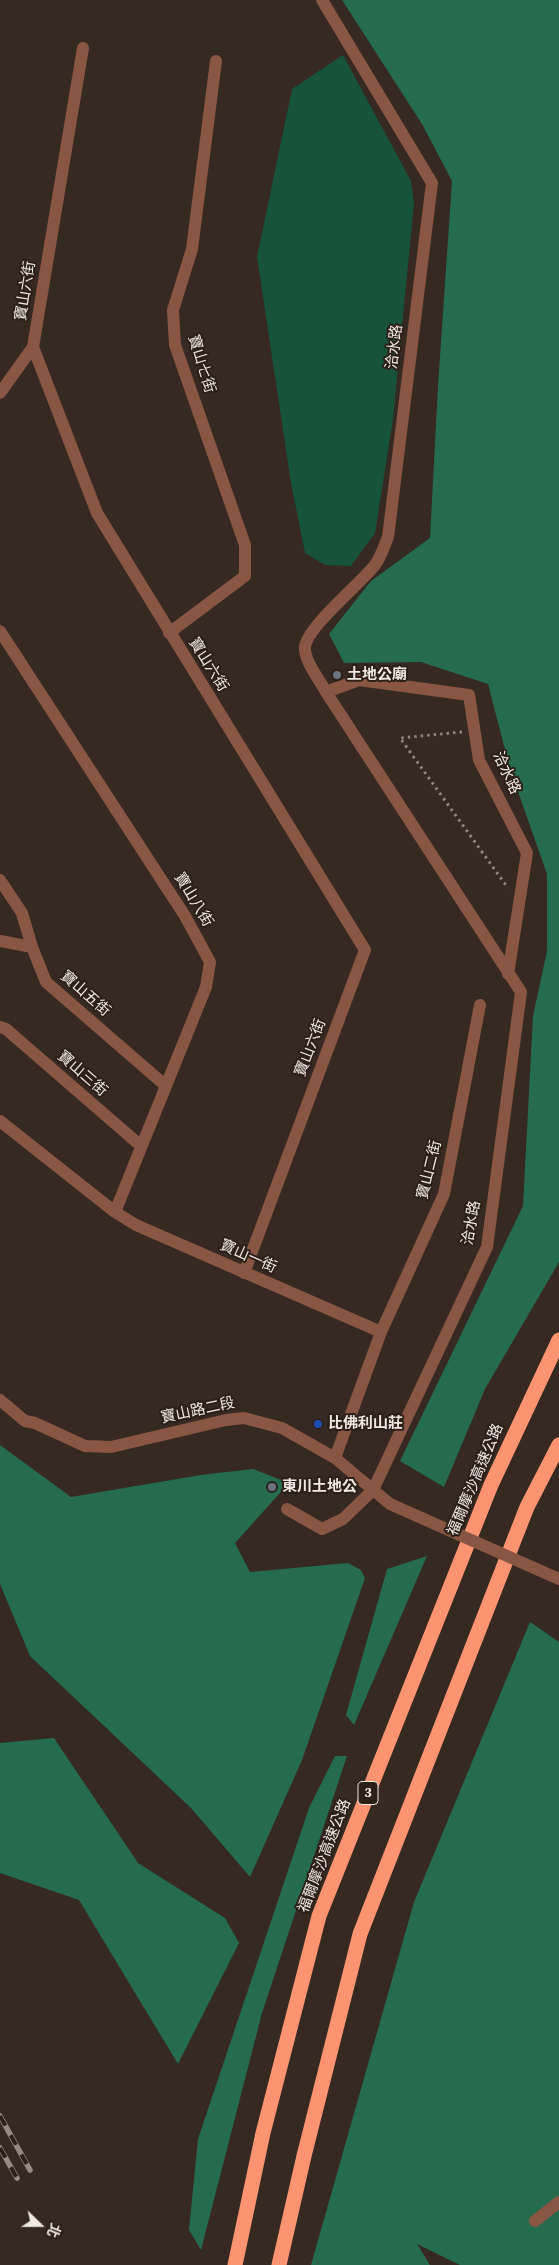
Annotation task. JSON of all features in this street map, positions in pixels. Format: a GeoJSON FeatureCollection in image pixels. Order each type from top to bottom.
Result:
{"type":"FeatureCollection","features":[{"type":"Feature","properties":{"kind":"highway","name":"福爾摩沙高速公路"},"geometry":{"type":"LineString","coordinates":[[235,2265],[263,2133],[319,1916],[491,1485],[559,1340]]}},
{"type":"Feature","properties":{"kind":"highway"},"geometry":{"type":"LineString","coordinates":[[279,2265],[304,2156],[360,1934],[528,1507],[559,1444]]}},
{"type":"Feature","properties":{"kind":"street","name":"洽水路"},"geometry":{"type":"LineString","coordinates":[[322,0],[432,182],[388,537],[377,563],[345,598],[318,623],[305,646],[306,656],[326,692],[521,992],[487,1248],[373,1490]]}},
{"type":"Feature","properties":{"kind":"street","name":"寶山六街"},"geometry":{"type":"LineString","coordinates":[[83,48],[34,347],[97,514],[365,950],[244,1273]]}},
{"type":"Feature","properties":{"kind":"street","name":"寶山七街"},"geometry":{"type":"LineString","coordinates":[[169,633],[245,576],[245,545],[175,345],[173,310],[192,249],[216,61]]}},
{"type":"Feature","properties":{"kind":"street"},"geometry":{"type":"LineString","coordinates":[[0,393],[34,347]]}},
{"type":"Feature","properties":{"kind":"street","name":"寶山八街"},"geometry":{"type":"LineString","coordinates":[[0,631],[185,916],[210,962],[206,987],[115,1212]]}},
{"type":"Feature","properties":{"kind":"street","name":"洽水路"},"geometry":{"type":"LineString","coordinates":[[326,692],[359,680],[469,696],[480,760],[527,853],[508,974]]}},
{"type":"Feature","properties":{"kind":"street","name":"寶山五街"},"geometry":{"type":"LineString","coordinates":[[0,880],[22,913],[32,947],[46,982],[166,1086]]}},
{"type":"Feature","properties":{"kind":"street"},"geometry":{"type":"LineString","coordinates":[[0,941],[32,947]]}},
{"type":"Feature","properties":{"kind":"street","name":"寶山二街"},"geometry":{"type":"LineString","coordinates":[[381,1332],[444,1194],[480,1005]]}},
{"type":"Feature","properties":{"kind":"street","name":"寶山三街"},"geometry":{"type":"LineString","coordinates":[[0,1028],[6,1029],[141,1146]]}},
{"type":"Feature","properties":{"kind":"street","name":"寶山一街"},"geometry":{"type":"LineString","coordinates":[[0,1121],[115,1212],[136,1225],[381,1332]]}},
{"type":"Feature","properties":{"kind":"street"},"geometry":{"type":"LineString","coordinates":[[334,1458],[381,1332]]}},
{"type":"Feature","properties":{"kind":"street","name":"寶山路二段"},"geometry":{"type":"LineString","coordinates":[[0,1400],[25,1421],[35,1423],[85,1446],[111,1447],[226,1420],[244,1418],[282,1428],[334,1458],[390,1504],[559,1579]]}},
{"type":"Feature","properties":{"kind":"street"},"geometry":{"type":"LineString","coordinates":[[287,1509],[322,1529],[343,1519],[373,1490]]}},
{"type":"Feature","properties":{"kind":"street"},"geometry":{"type":"LineString","coordinates":[[535,2221],[559,2202]]}},
{"type":"Feature","properties":{"kind":"path"},"geometry":{"type":"LineString","coordinates":[[475,731],[400,738],[519,903]]}},
{"type":"Feature","properties":{"kind":"green space"},"geometry":{"type":"Polygon","coordinates":[[[342,0],[559,0],[559,1262],[485,1389],[444,1487],[400,1461],[523,1206],[533,1016],[547,951],[547,874],[510,769],[488,684],[421,662],[344,663],[329,634],[371,581],[430,538],[452,181],[422,124],[342,0]]]}},
{"type":"Feature","properties":{"kind":"green space"},"geometry":{"type":"Polygon","coordinates":[[[343,55],[411,181],[414,203],[393,419],[375,533],[351,566],[325,565],[305,553],[291,483],[257,257],[292,89],[343,55]]]}},
{"type":"Feature","properties":{"kind":"green space"},"geometry":{"type":"Polygon","coordinates":[[[0,1445],[71,1497],[201,1475],[253,1469],[289,1483],[235,1543],[250,1572],[348,1563],[361,1570],[365,1578],[302,1760],[250,1877],[191,1808],[30,1656],[0,1584],[0,1445]]]}},
{"type":"Feature","properties":{"kind":"green space"},"geometry":{"type":"Polygon","coordinates":[[[427,1556],[354,1725],[346,1715],[387,1569],[427,1556]]]}},
{"type":"Feature","properties":{"kind":"green space"},"geometry":{"type":"Polygon","coordinates":[[[530,1622],[559,1642],[559,2265],[460,2265],[417,2244],[430,2265],[311,2265],[414,1902],[530,1622]]]}},
{"type":"Feature","properties":{"kind":"green space"},"geometry":{"type":"Polygon","coordinates":[[[54,1738],[138,1863],[225,1918],[239,1943],[178,2064],[79,1900],[0,1873],[0,1743],[54,1738]]]}},
{"type":"Feature","properties":{"kind":"green space"},"geometry":{"type":"Polygon","coordinates":[[[335,1756],[347,1756],[262,2013],[201,2250],[189,2230],[198,2139],[309,1808],[335,1756]]]}},
{"type":"Feature","properties":{"kind":"railway"},"geometry":{"type":"LineString","coordinates":[[0,2116],[30,2170]]}},
{"type":"Feature","properties":{"kind":"railway"},"geometry":{"type":"LineString","coordinates":[[0,2148],[17,2178]]}},
{"type":"Feature","properties":{"kind":"place","name":"土地公廟"},"geometry":{"type":"Point","coordinates":[337,675]}},
{"type":"Feature","properties":{"kind":"place","name":"比佛利山莊"},"geometry":{"type":"Point","coordinates":[318,1424]}},
{"type":"Feature","properties":{"kind":"place","name":"東川土地公"},"geometry":{"type":"Point","coordinates":[272,1487]}}]}
